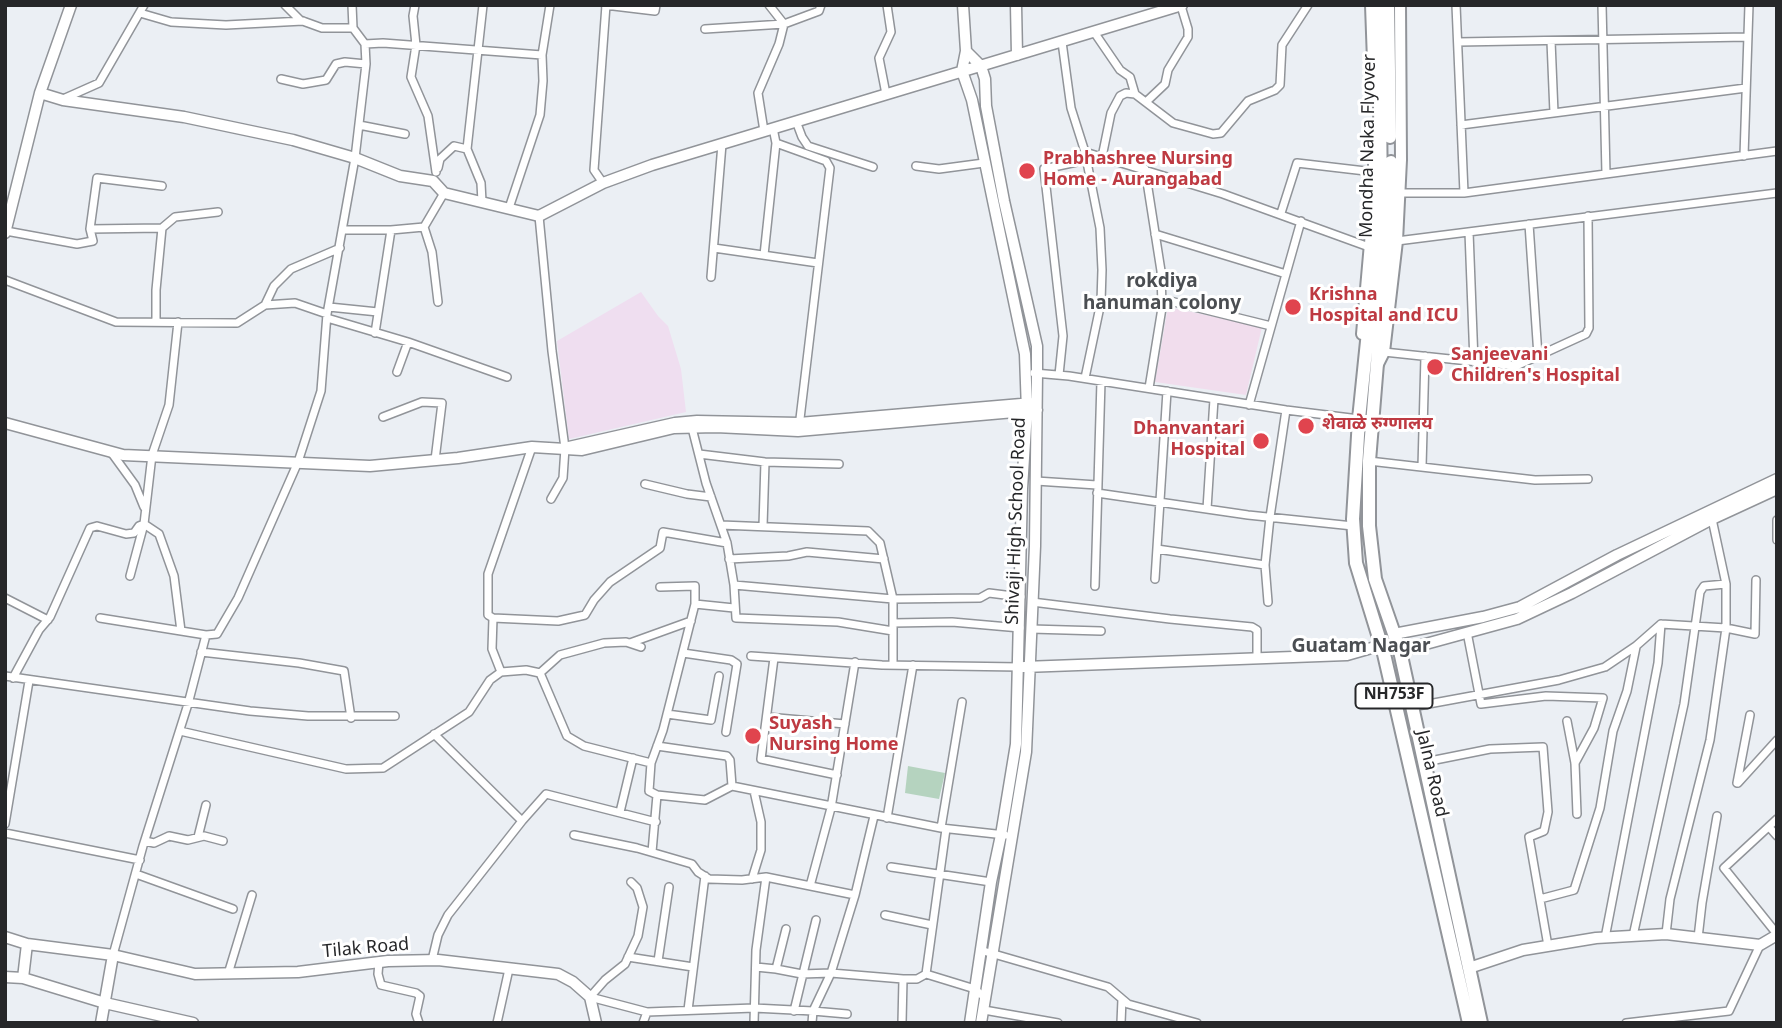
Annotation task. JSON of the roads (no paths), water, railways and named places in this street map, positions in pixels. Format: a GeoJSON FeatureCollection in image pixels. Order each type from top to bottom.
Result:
{"type":"FeatureCollection","features":[{"type":"Feature","properties":{"kind":"highway","name":"Mondha Naka Flyover"},"geometry":{"type":"LineString","coordinates":[[1376,350],[1381,205],[1378,5]]}},
{"type":"Feature","properties":{"kind":"highway","name":"Mondha Naka Flyover"},"geometry":{"type":"LineString","coordinates":[[1370,369],[1376,350],[1390,194],[1388,5]]}},
{"type":"Feature","properties":{"kind":"highway","name":"Jalna Road"},"geometry":{"type":"LineString","coordinates":[[1370,369],[1359,419],[1353,526],[1356,563],[1382,645],[1469,1023]]}},
{"type":"Feature","properties":{"kind":"highway","name":"Jalna Road"},"geometry":{"type":"LineString","coordinates":[[1370,369],[1369,526],[1375,579],[1400,651],[1481,1023]]}},
{"type":"Feature","properties":{"kind":"main road"},"geometry":{"type":"LineString","coordinates":[[1370,5],[1375,103],[1374,172],[1362,339],[1370,369]]}},
{"type":"Feature","properties":{"kind":"main road"},"geometry":{"type":"LineString","coordinates":[[1376,350],[1397,241],[1400,5]]}},
{"type":"Feature","properties":{"kind":"street"},"geometry":{"type":"LineString","coordinates":[[71,5],[40,93],[6,232],[77,244],[93,241],[90,229],[97,178],[162,186]]}},
{"type":"Feature","properties":{"kind":"street"},"geometry":{"type":"LineString","coordinates":[[63,100],[99,82],[144,5]]}},
{"type":"Feature","properties":{"kind":"street"},"geometry":{"type":"LineString","coordinates":[[285,5],[303,21],[322,28],[353,29]]}},
{"type":"Feature","properties":{"kind":"street"},"geometry":{"type":"LineString","coordinates":[[100,618],[206,635],[218,634],[238,598],[298,462],[321,391],[328,313],[359,125],[366,64],[365,44],[353,29],[352,5]]}},
{"type":"Feature","properties":{"kind":"street"},"geometry":{"type":"LineString","coordinates":[[415,5],[413,16],[416,45],[411,77],[428,116],[435,176],[444,192],[539,216],[603,183],[652,164],[1181,5],[1188,37],[1168,70],[1165,84],[1146,102]]}},
{"type":"Feature","properties":{"kind":"street"},"geometry":{"type":"LineString","coordinates":[[482,202],[481,183],[467,149],[483,5]]}},
{"type":"Feature","properties":{"kind":"street"},"geometry":{"type":"LineString","coordinates":[[509,208],[540,115],[542,55],[550,5]]}},
{"type":"Feature","properties":{"kind":"street"},"geometry":{"type":"LineString","coordinates":[[603,183],[594,170],[606,5],[655,10],[656,5]]}},
{"type":"Feature","properties":{"kind":"street"},"geometry":{"type":"LineString","coordinates":[[769,5],[784,24]]}},
{"type":"Feature","properties":{"kind":"street"},"geometry":{"type":"LineString","coordinates":[[705,29],[784,24],[819,11],[821,5]]}},
{"type":"Feature","properties":{"kind":"street"},"geometry":{"type":"LineString","coordinates":[[886,94],[879,58],[891,32],[887,5]]}},
{"type":"Feature","properties":{"kind":"street","name":"Shivaji High School Road"},"geometry":{"type":"LineString","coordinates":[[963,5],[966,51],[962,71],[972,100],[1032,372]]}},
{"type":"Feature","properties":{"kind":"street"},"geometry":{"type":"LineString","coordinates":[[1016,5],[1017,55]]}},
{"type":"Feature","properties":{"kind":"street"},"geometry":{"type":"LineString","coordinates":[[1102,157],[1111,113],[1123,93],[1135,94],[1173,123],[1213,134],[1221,133],[1248,101],[1275,90],[1280,85],[1282,45],[1308,5]]}},
{"type":"Feature","properties":{"kind":"street"},"geometry":{"type":"LineString","coordinates":[[1456,5],[1464,193]]}},
{"type":"Feature","properties":{"kind":"street"},"geometry":{"type":"LineString","coordinates":[[1602,5],[1606,174]]}},
{"type":"Feature","properties":{"kind":"street"},"geometry":{"type":"LineString","coordinates":[[1744,156],[1749,5]]}},
{"type":"Feature","properties":{"kind":"street"},"geometry":{"type":"LineString","coordinates":[[140,13],[171,22],[226,26],[303,21]]}},
{"type":"Feature","properties":{"kind":"street"},"geometry":{"type":"LineString","coordinates":[[764,255],[776,143],[769,130],[758,93],[779,44],[784,24]]}},
{"type":"Feature","properties":{"kind":"street"},"geometry":{"type":"LineString","coordinates":[[1094,32],[1119,70],[1130,76],[1135,94]]}},
{"type":"Feature","properties":{"kind":"street"},"geometry":{"type":"LineString","coordinates":[[1458,42],[1748,37]]}},
{"type":"Feature","properties":{"kind":"street"},"geometry":{"type":"LineString","coordinates":[[1551,41],[1553,113]]}},
{"type":"Feature","properties":{"kind":"street"},"geometry":{"type":"LineString","coordinates":[[1062,42],[1071,108],[1086,156],[1100,228],[1101,302],[1085,378]]}},
{"type":"Feature","properties":{"kind":"street"},"geometry":{"type":"LineString","coordinates":[[365,44],[416,45],[542,55]]}},
{"type":"Feature","properties":{"kind":"street"},"geometry":{"type":"LineString","coordinates":[[966,51],[981,66]]}},
{"type":"Feature","properties":{"kind":"street"},"geometry":{"type":"LineString","coordinates":[[281,79],[303,84],[326,80],[336,64],[366,64]]}},
{"type":"Feature","properties":{"kind":"street","name":"Shivaji High School Road"},"geometry":{"type":"LineString","coordinates":[[981,66],[1004,201],[1037,345],[1032,372],[1036,481],[1032,601],[1026,628]]}},
{"type":"Feature","properties":{"kind":"street"},"geometry":{"type":"LineString","coordinates":[[1461,125],[1746,88]]}},
{"type":"Feature","properties":{"kind":"street"},"geometry":{"type":"LineString","coordinates":[[40,93],[63,100],[184,117],[293,140],[355,158],[400,176],[435,176]]}},
{"type":"Feature","properties":{"kind":"street"},"geometry":{"type":"LineString","coordinates":[[796,121],[808,146],[873,167]]}},
{"type":"Feature","properties":{"kind":"street"},"geometry":{"type":"LineString","coordinates":[[359,125],[405,134]]}},
{"type":"Feature","properties":{"kind":"street"},"geometry":{"type":"LineString","coordinates":[[776,143],[829,163],[799,427]]}},
{"type":"Feature","properties":{"kind":"street"},"geometry":{"type":"LineString","coordinates":[[711,276],[722,144]]}},
{"type":"Feature","properties":{"kind":"street"},"geometry":{"type":"LineString","coordinates":[[435,176],[440,159],[454,146],[467,149]]}},
{"type":"Feature","properties":{"kind":"street"},"geometry":{"type":"LineString","coordinates":[[1399,193],[1464,193],[1777,151]]}},
{"type":"Feature","properties":{"kind":"street"},"geometry":{"type":"LineString","coordinates":[[1059,375],[1063,336],[1044,169],[1086,156],[1102,157],[1281,213],[1369,247]]}},
{"type":"Feature","properties":{"kind":"street"},"geometry":{"type":"LineString","coordinates":[[916,166],[939,169],[984,163]]}},
{"type":"Feature","properties":{"kind":"street"},"geometry":{"type":"LineString","coordinates":[[1281,213],[1297,163],[1374,172]]}},
{"type":"Feature","properties":{"kind":"street"},"geometry":{"type":"LineString","coordinates":[[1145,169],[1161,271],[1162,299],[1149,388]]}},
{"type":"Feature","properties":{"kind":"street"},"geometry":{"type":"LineString","coordinates":[[438,302],[432,252],[424,227],[444,192]]}},
{"type":"Feature","properties":{"kind":"street"},"geometry":{"type":"LineString","coordinates":[[1397,241],[1777,193]]}},
{"type":"Feature","properties":{"kind":"street"},"geometry":{"type":"LineString","coordinates":[[90,229],[162,228],[175,217],[218,212]]}},
{"type":"Feature","properties":{"kind":"street"},"geometry":{"type":"LineString","coordinates":[[539,216],[565,449],[563,478],[551,499]]}},
{"type":"Feature","properties":{"kind":"street"},"geometry":{"type":"LineString","coordinates":[[1376,350],[1516,366],[1586,334],[1589,328],[1588,216]]}},
{"type":"Feature","properties":{"kind":"street"},"geometry":{"type":"LineString","coordinates":[[1249,405],[1301,221]]}},
{"type":"Feature","properties":{"kind":"street"},"geometry":{"type":"LineString","coordinates":[[1529,224],[1538,356]]}},
{"type":"Feature","properties":{"kind":"street"},"geometry":{"type":"LineString","coordinates":[[342,230],[424,227]]}},
{"type":"Feature","properties":{"kind":"street"},"geometry":{"type":"LineString","coordinates":[[156,322],[162,228]]}},
{"type":"Feature","properties":{"kind":"street"},"geometry":{"type":"LineString","coordinates":[[375,333],[391,230]]}},
{"type":"Feature","properties":{"kind":"street"},"geometry":{"type":"LineString","coordinates":[[1469,232],[1474,362]]}},
{"type":"Feature","properties":{"kind":"street"},"geometry":{"type":"LineString","coordinates":[[1155,234],[1286,274]]}},
{"type":"Feature","properties":{"kind":"street"},"geometry":{"type":"LineString","coordinates":[[265,305],[274,286],[291,269],[340,248]]}},
{"type":"Feature","properties":{"kind":"street"},"geometry":{"type":"LineString","coordinates":[[714,248],[818,263]]}},
{"type":"Feature","properties":{"kind":"street"},"geometry":{"type":"LineString","coordinates":[[5,280],[116,322],[237,323],[265,305],[295,303],[507,377]]}},
{"type":"Feature","properties":{"kind":"street"},"geometry":{"type":"LineString","coordinates":[[1162,299],[1271,326]]}},
{"type":"Feature","properties":{"kind":"street"},"geometry":{"type":"LineString","coordinates":[[328,313],[378,312]]}},
{"type":"Feature","properties":{"kind":"street"},"geometry":{"type":"LineString","coordinates":[[130,576],[144,524],[152,456],[169,405],[178,322]]}},
{"type":"Feature","properties":{"kind":"street"},"geometry":{"type":"LineString","coordinates":[[397,372],[408,342]]}},
{"type":"Feature","properties":{"kind":"street"},"geometry":{"type":"LineString","coordinates":[[1422,467],[1425,356]]}},
{"type":"Feature","properties":{"kind":"street"},"geometry":{"type":"LineString","coordinates":[[1032,372],[1359,419]]}},
{"type":"Feature","properties":{"kind":"street"},"geometry":{"type":"LineString","coordinates":[[1095,586],[1101,381]]}},
{"type":"Feature","properties":{"kind":"street"},"geometry":{"type":"LineString","coordinates":[[1155,579],[1167,391]]}},
{"type":"Feature","properties":{"kind":"street"},"geometry":{"type":"LineString","coordinates":[[1207,509],[1214,399]]}},
{"type":"Feature","properties":{"kind":"street"},"geometry":{"type":"LineString","coordinates":[[383,417],[422,402],[442,403],[435,460]]}},
{"type":"Feature","properties":{"kind":"street"},"geometry":{"type":"LineString","coordinates":[[5,423],[122,454],[370,466],[458,458],[532,447],[582,450],[674,428],[799,427],[1032,407]]}},
{"type":"Feature","properties":{"kind":"street","name":"Shivaji High School Road"},"geometry":{"type":"LineString","coordinates":[[981,1023],[1027,752],[1026,628],[1021,597],[1023,489],[1032,407]]}},
{"type":"Feature","properties":{"kind":"street"},"geometry":{"type":"LineString","coordinates":[[1268,602],[1265,565],[1286,410]]}},
{"type":"Feature","properties":{"kind":"street"},"geometry":{"type":"LineString","coordinates":[[565,449],[581,443],[675,423],[697,421],[799,427]]}},
{"type":"Feature","properties":{"kind":"street"},"geometry":{"type":"LineString","coordinates":[[692,428],[727,543],[736,618],[893,627],[952,622],[1101,631]]}},
{"type":"Feature","properties":{"kind":"street"},"geometry":{"type":"LineString","coordinates":[[532,447],[488,574],[488,615],[493,618],[558,621],[585,615],[610,582],[660,548],[663,532],[727,543]]}},
{"type":"Feature","properties":{"kind":"street"},"geometry":{"type":"LineString","coordinates":[[110,451],[135,485],[146,510]]}},
{"type":"Feature","properties":{"kind":"street"},"geometry":{"type":"LineString","coordinates":[[699,454],[765,462],[839,464]]}},
{"type":"Feature","properties":{"kind":"street"},"geometry":{"type":"LineString","coordinates":[[1368,461],[1535,480],[1588,479]]}},
{"type":"Feature","properties":{"kind":"street"},"geometry":{"type":"LineString","coordinates":[[763,526],[765,462]]}},
{"type":"Feature","properties":{"kind":"street"},"geometry":{"type":"LineString","coordinates":[[1394,634],[1520,607],[1617,555],[1777,479]]}},
{"type":"Feature","properties":{"kind":"street"},"geometry":{"type":"LineString","coordinates":[[1036,481],[1207,509],[1353,526]]}},
{"type":"Feature","properties":{"kind":"street"},"geometry":{"type":"LineString","coordinates":[[645,484],[711,497]]}},
{"type":"Feature","properties":{"kind":"street"},"geometry":{"type":"LineString","coordinates":[[1400,651],[1517,619],[1712,519],[1777,489]]}},
{"type":"Feature","properties":{"kind":"street"},"geometry":{"type":"LineString","coordinates":[[1666,934],[1670,899],[1710,740],[1726,628],[1727,583],[1712,519]]}},
{"type":"Feature","properties":{"kind":"street"},"geometry":{"type":"LineString","coordinates":[[1777,520],[1777,540]]}},
{"type":"Feature","properties":{"kind":"street"},"geometry":{"type":"LineString","coordinates":[[144,524],[134,533],[126,534],[97,526],[90,528],[48,620],[9,677],[188,704],[308,716],[395,716]]}},
{"type":"Feature","properties":{"kind":"street"},"geometry":{"type":"LineString","coordinates":[[144,524],[159,534],[174,576],[181,631]]}},
{"type":"Feature","properties":{"kind":"street"},"geometry":{"type":"LineString","coordinates":[[721,525],[868,531],[880,543],[893,599],[893,665]]}},
{"type":"Feature","properties":{"kind":"street"},"geometry":{"type":"LineString","coordinates":[[1157,549],[1265,565]]}},
{"type":"Feature","properties":{"kind":"street"},"geometry":{"type":"LineString","coordinates":[[729,559],[788,556],[807,552],[884,559]]}},
{"type":"Feature","properties":{"kind":"street"},"geometry":{"type":"LineString","coordinates":[[1412,707],[1559,680],[1605,667],[1636,646],[1661,624],[1726,628],[1755,634],[1756,580]]}},
{"type":"Feature","properties":{"kind":"street"},"geometry":{"type":"LineString","coordinates":[[1633,936],[1684,704],[1701,589],[1704,586],[1727,583]]}},
{"type":"Feature","properties":{"kind":"street"},"geometry":{"type":"LineString","coordinates":[[734,585],[893,599],[980,597],[989,593],[1021,597]]}},
{"type":"Feature","properties":{"kind":"street"},"geometry":{"type":"LineString","coordinates":[[660,587],[695,586],[695,604],[667,714],[651,763],[649,791],[657,795],[705,800],[732,786],[874,816],[1012,836]]}},
{"type":"Feature","properties":{"kind":"street"},"geometry":{"type":"LineString","coordinates":[[5,598],[48,620]]}},
{"type":"Feature","properties":{"kind":"street"},"geometry":{"type":"LineString","coordinates":[[1032,601],[1252,627],[1257,630],[1257,659]]}},
{"type":"Feature","properties":{"kind":"street"},"geometry":{"type":"LineString","coordinates":[[695,604],[734,608]]}},
{"type":"Feature","properties":{"kind":"street"},"geometry":{"type":"LineString","coordinates":[[493,618],[492,649],[501,672]]}},
{"type":"Feature","properties":{"kind":"street"},"geometry":{"type":"LineString","coordinates":[[629,643],[691,621]]}},
{"type":"Feature","properties":{"kind":"street"},"geometry":{"type":"LineString","coordinates":[[1605,938],[1656,675],[1661,624]]}},
{"type":"Feature","properties":{"kind":"street"},"geometry":{"type":"LineString","coordinates":[[1467,632],[1481,704],[1546,696],[1602,698],[1594,728],[1576,763]]}},
{"type":"Feature","properties":{"kind":"street"},"geometry":{"type":"LineString","coordinates":[[101,1023],[113,954],[180,732],[206,635]]}},
{"type":"Feature","properties":{"kind":"street"},"geometry":{"type":"LineString","coordinates":[[540,673],[560,655],[604,643],[629,643],[641,647]]}},
{"type":"Feature","properties":{"kind":"street"},"geometry":{"type":"LineString","coordinates":[[751,656],[893,665],[1025,666],[1347,655],[1382,645]]}},
{"type":"Feature","properties":{"kind":"street"},"geometry":{"type":"LineString","coordinates":[[1540,899],[1574,890],[1600,808],[1613,731],[1627,691],[1636,646]]}},
{"type":"Feature","properties":{"kind":"street"},"geometry":{"type":"LineString","coordinates":[[201,652],[344,671],[351,718]]}},
{"type":"Feature","properties":{"kind":"street"},"geometry":{"type":"LineString","coordinates":[[683,653],[731,660],[737,664],[726,732]]}},
{"type":"Feature","properties":{"kind":"street"},"geometry":{"type":"LineString","coordinates":[[774,658],[761,760],[837,775]]}},
{"type":"Feature","properties":{"kind":"street"},"geometry":{"type":"LineString","coordinates":[[810,886],[831,808],[855,662]]}},
{"type":"Feature","properties":{"kind":"street"},"geometry":{"type":"LineString","coordinates":[[887,818],[914,665]]}},
{"type":"Feature","properties":{"kind":"street","name":"Shivaji High School Road"},"geometry":{"type":"LineString","coordinates":[[970,1023],[991,882],[1016,744],[1025,666]]}},
{"type":"Feature","properties":{"kind":"street"},"geometry":{"type":"LineString","coordinates":[[180,732],[346,769],[383,768],[469,712],[491,680],[501,672],[526,670],[540,673]]}},
{"type":"Feature","properties":{"kind":"street"},"geometry":{"type":"LineString","coordinates":[[540,673],[567,736],[584,746],[651,763]]}},
{"type":"Feature","properties":{"kind":"street"},"geometry":{"type":"LineString","coordinates":[[667,714],[711,720],[719,676]]}},
{"type":"Feature","properties":{"kind":"street"},"geometry":{"type":"LineString","coordinates":[[5,824],[29,681]]}},
{"type":"Feature","properties":{"kind":"street"},"geometry":{"type":"LineString","coordinates":[[926,974],[943,828],[962,702]]}},
{"type":"Feature","properties":{"kind":"street"},"geometry":{"type":"LineString","coordinates":[[1750,715],[1737,783],[1777,740]]}},
{"type":"Feature","properties":{"kind":"street"},"geometry":{"type":"LineString","coordinates":[[767,717],[845,724]]}},
{"type":"Feature","properties":{"kind":"street"},"geometry":{"type":"LineString","coordinates":[[1567,721],[1576,763],[1577,814]]}},
{"type":"Feature","properties":{"kind":"street"},"geometry":{"type":"LineString","coordinates":[[434,734],[522,821]]}},
{"type":"Feature","properties":{"kind":"street"},"geometry":{"type":"LineString","coordinates":[[657,746],[727,756],[730,761],[732,786]]}},
{"type":"Feature","properties":{"kind":"street"},"geometry":{"type":"LineString","coordinates":[[1425,762],[1490,749],[1543,747],[1548,812],[1544,831],[1529,836],[1548,946]]}},
{"type":"Feature","properties":{"kind":"street"},"geometry":{"type":"LineString","coordinates":[[620,812],[633,758]]}},
{"type":"Feature","properties":{"kind":"street"},"geometry":{"type":"LineString","coordinates":[[752,879],[761,850],[761,822],[754,791]]}},
{"type":"Feature","properties":{"kind":"street"},"geometry":{"type":"LineString","coordinates":[[432,960],[438,935],[448,915],[546,794],[656,821]]}},
{"type":"Feature","properties":{"kind":"street"},"geometry":{"type":"LineString","coordinates":[[652,852],[657,795]]}},
{"type":"Feature","properties":{"kind":"street"},"geometry":{"type":"LineString","coordinates":[[198,837],[206,805]]}},
{"type":"Feature","properties":{"kind":"street"},"geometry":{"type":"LineString","coordinates":[[812,1023],[813,1011],[831,973],[855,895],[874,816]]}},
{"type":"Feature","properties":{"kind":"street"},"geometry":{"type":"LineString","coordinates":[[1698,938],[1717,816]]}},
{"type":"Feature","properties":{"kind":"street"},"geometry":{"type":"LineString","coordinates":[[1626,1023],[1729,1011],[1760,945],[1777,934],[1724,868],[1777,819]]}},
{"type":"Feature","properties":{"kind":"street"},"geometry":{"type":"LineString","coordinates":[[1769,827],[1777,836]]}},
{"type":"Feature","properties":{"kind":"street"},"geometry":{"type":"LineString","coordinates":[[5,833],[140,860]]}},
{"type":"Feature","properties":{"kind":"street"},"geometry":{"type":"LineString","coordinates":[[574,835],[652,852],[692,864],[709,879],[766,877],[855,895]]}},
{"type":"Feature","properties":{"kind":"street"},"geometry":{"type":"LineString","coordinates":[[145,841],[154,843],[169,836],[188,840],[204,836],[223,841]]}},
{"type":"Feature","properties":{"kind":"street"},"geometry":{"type":"LineString","coordinates":[[891,867],[991,882]]}},
{"type":"Feature","properties":{"kind":"street"},"geometry":{"type":"LineString","coordinates":[[136,874],[233,909]]}},
{"type":"Feature","properties":{"kind":"street"},"geometry":{"type":"LineString","coordinates":[[688,1010],[705,876]]}},
{"type":"Feature","properties":{"kind":"street"},"geometry":{"type":"LineString","coordinates":[[754,1023],[756,967],[766,877]]}},
{"type":"Feature","properties":{"kind":"street"},"geometry":{"type":"LineString","coordinates":[[590,997],[605,979],[625,964],[638,936],[643,907],[637,888],[631,882]]}},
{"type":"Feature","properties":{"kind":"street"},"geometry":{"type":"LineString","coordinates":[[659,961],[669,887]]}},
{"type":"Feature","properties":{"kind":"street"},"geometry":{"type":"LineString","coordinates":[[228,974],[251,895]]}},
{"type":"Feature","properties":{"kind":"street"},"geometry":{"type":"LineString","coordinates":[[885,915],[932,925]]}},
{"type":"Feature","properties":{"kind":"street"},"geometry":{"type":"LineString","coordinates":[[794,1011],[816,920]]}},
{"type":"Feature","properties":{"kind":"street"},"geometry":{"type":"LineString","coordinates":[[776,969],[786,929]]}},
{"type":"Feature","properties":{"kind":"street"},"geometry":{"type":"LineString","coordinates":[[1469,968],[1523,950],[1605,938],[1666,934],[1760,945]]}},
{"type":"Feature","properties":{"kind":"street","name":"Tilak Road"},"geometry":{"type":"LineString","coordinates":[[5,937],[27,944],[113,954],[195,974],[299,972],[379,962],[432,960],[567,977],[590,997]]}},
{"type":"Feature","properties":{"kind":"street"},"geometry":{"type":"LineString","coordinates":[[23,978],[27,944]]}},
{"type":"Feature","properties":{"kind":"street"},"geometry":{"type":"LineString","coordinates":[[980,950],[1108,987],[1128,1004],[1194,1022]]}},
{"type":"Feature","properties":{"kind":"street"},"geometry":{"type":"LineString","coordinates":[[628,957],[693,967]]}},
{"type":"Feature","properties":{"kind":"street"},"geometry":{"type":"LineString","coordinates":[[379,962],[381,985],[420,996],[416,1014],[419,1023]]}},
{"type":"Feature","properties":{"kind":"street"},"geometry":{"type":"LineString","coordinates":[[756,967],[802,974],[831,973],[903,979],[917,979],[926,974],[975,989],[985,998]]}},
{"type":"Feature","properties":{"kind":"street"},"geometry":{"type":"LineString","coordinates":[[496,1023],[509,969]]}},
{"type":"Feature","properties":{"kind":"street"},"geometry":{"type":"LineString","coordinates":[[5,977],[23,978],[105,1003],[193,1023]]}},
{"type":"Feature","properties":{"kind":"street"},"geometry":{"type":"LineString","coordinates":[[901,1023],[903,979]]}},
{"type":"Feature","properties":{"kind":"street"},"geometry":{"type":"LineString","coordinates":[[590,997],[648,1012],[754,1008],[847,1014]]}},
{"type":"Feature","properties":{"kind":"street"},"geometry":{"type":"LineString","coordinates":[[590,997],[596,1023]]}},
{"type":"Feature","properties":{"kind":"street"},"geometry":{"type":"LineString","coordinates":[[1121,1023],[1122,999]]}},
{"type":"Feature","properties":{"kind":"street"},"geometry":{"type":"LineString","coordinates":[[984,1010],[1058,1023]]}},
{"type":"Feature","properties":{"kind":"street"},"geometry":{"type":"LineString","coordinates":[[643,1023],[648,1012]]}},
{"type":"Feature","properties":{"kind":"place","name":"Prabhashree Nursing Home - Aurangabad"},"geometry":{"type":"Point","coordinates":[1027,171]}},
{"type":"Feature","properties":{"kind":"place","name":"Krishna Hospital and ICU"},"geometry":{"type":"Point","coordinates":[1293,307]}},
{"type":"Feature","properties":{"kind":"place","name":"Sanjeevani Children's Hospital"},"geometry":{"type":"Point","coordinates":[1435,367]}},
{"type":"Feature","properties":{"kind":"place","name":"शेवाळे रुग्णालय"},"geometry":{"type":"Point","coordinates":[1306,426]}},
{"type":"Feature","properties":{"kind":"place","name":"Dhanvantari Hospital"},"geometry":{"type":"Point","coordinates":[1261,441]}},
{"type":"Feature","properties":{"kind":"place","name":"Suyash Nursing Home"},"geometry":{"type":"Point","coordinates":[753,736]}},
{"type":"Feature","properties":{"kind":"district","name":"rokdiya hanuman colony"},"geometry":{"type":"Point","coordinates":[1162,294]}},
{"type":"Feature","properties":{"kind":"district","name":"Guatam Nagar"},"geometry":{"type":"Point","coordinates":[1361,648]}}]}
